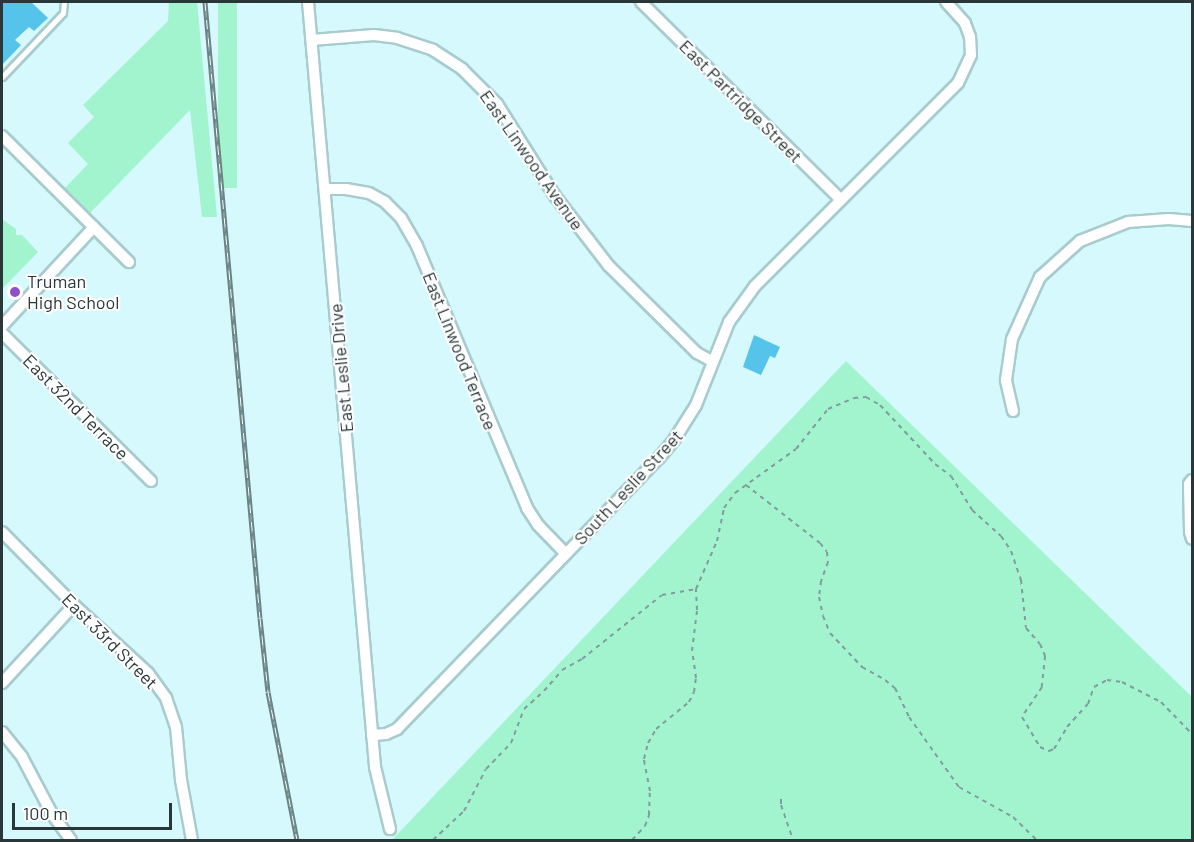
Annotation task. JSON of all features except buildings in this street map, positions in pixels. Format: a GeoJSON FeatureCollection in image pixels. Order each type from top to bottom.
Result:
{"type":"FeatureCollection","features":[{"type":"Feature","properties":{"kind":"street","name":"East Leslie Drive"},"geometry":{"type":"LineString","coordinates":[[308,2],[375,767],[390,829]]}},
{"type":"Feature","properties":{"kind":"street","name":"East Partridge Street"},"geometry":{"type":"LineString","coordinates":[[641,2],[841,200]]}},
{"type":"Feature","properties":{"kind":"street","name":"South Leslie Street"},"geometry":{"type":"LineString","coordinates":[[372,735],[386,734],[397,729],[674,440],[696,405],[729,322],[755,286],[958,83],[971,56],[970,37],[965,23],[946,2]]}},
{"type":"Feature","properties":{"kind":"street","name":"East Linwood Avenue"},"geometry":{"type":"LineString","coordinates":[[312,40],[374,35],[396,38],[433,50],[462,69],[497,104],[555,196],[609,266],[697,353],[713,362]]}},
{"type":"Feature","properties":{"kind":"street"},"geometry":{"type":"LineString","coordinates":[[2,136],[129,262]]}},
{"type":"Feature","properties":{"kind":"street","name":"East Linwood Terrace"},"geometry":{"type":"LineString","coordinates":[[325,189],[346,189],[369,193],[385,202],[401,218],[417,246],[527,508],[538,525],[566,554]]}},
{"type":"Feature","properties":{"kind":"street"},"geometry":{"type":"LineString","coordinates":[[1013,411],[1005,380],[1012,339],[1040,277],[1080,241],[1128,222],[1169,219],[1192,221]]}},
{"type":"Feature","properties":{"kind":"street"},"geometry":{"type":"LineString","coordinates":[[2,326],[93,227]]}},
{"type":"Feature","properties":{"kind":"street","name":"East 32nd Terrace"},"geometry":{"type":"LineString","coordinates":[[2,333],[151,481]]}},
{"type":"Feature","properties":{"kind":"street"},"geometry":{"type":"LineString","coordinates":[[1192,480],[1189,484],[1192,538]]}},
{"type":"Feature","properties":{"kind":"street","name":"East 33rd Street"},"geometry":{"type":"LineString","coordinates":[[2,532],[74,606],[148,673],[166,698],[176,727],[181,780],[192,840]]}},
{"type":"Feature","properties":{"kind":"street"},"geometry":{"type":"LineString","coordinates":[[2,683],[74,606]]}},
{"type":"Feature","properties":{"kind":"street"},"geometry":{"type":"LineString","coordinates":[[2,732],[22,757],[52,814],[71,840]]}},
{"type":"Feature","properties":{"kind":"lane"},"geometry":{"type":"LineString","coordinates":[[2,77],[63,13],[65,3]]}},
{"type":"Feature","properties":{"kind":"path"},"geometry":{"type":"LineString","coordinates":[[632,840],[645,826],[649,815],[650,791],[644,759],[648,743],[656,729],[689,702],[694,692],[696,678],[692,651],[697,610],[696,590],[717,541],[724,508],[735,492],[796,449],[828,409],[854,398],[866,397],[876,401],[935,464],[951,476],[972,510],[1001,536],[1016,559],[1021,580],[1024,624],[1040,644],[1045,656],[1042,687],[1023,715],[1023,722],[1034,739],[1046,751],[1054,749],[1067,727],[1088,704],[1094,687],[1107,680],[1122,682],[1161,702],[1192,734]]}},
{"type":"Feature","properties":{"kind":"path"},"geometry":{"type":"LineString","coordinates":[[746,484],[824,547],[828,562],[819,588],[820,605],[826,625],[836,639],[862,667],[895,688],[909,717],[958,788],[1013,817],[1037,840]]}},
{"type":"Feature","properties":{"kind":"path"},"geometry":{"type":"LineString","coordinates":[[433,840],[464,812],[486,769],[511,743],[524,709],[544,692],[562,670],[587,655],[662,595],[696,590]]}},
{"type":"Feature","properties":{"kind":"path"},"geometry":{"type":"LineString","coordinates":[[781,799],[793,840]]}},
{"type":"Feature","properties":{"kind":"green space"},"geometry":{"type":"Polygon","coordinates":[[[169,2],[197,2],[217,217],[202,217],[190,110],[90,213],[65,188],[88,164],[68,143],[94,117],[83,105],[168,21],[169,2]]]}},
{"type":"Feature","properties":{"kind":"green space"},"geometry":{"type":"Polygon","coordinates":[[[218,2],[237,2],[237,188],[218,188],[218,2]]]}},
{"type":"Feature","properties":{"kind":"green space"},"geometry":{"type":"Polygon","coordinates":[[[2,219],[16,229],[16,235],[22,235],[38,252],[2,289],[2,219]]]}},
{"type":"Feature","properties":{"kind":"green space"},"geometry":{"type":"Polygon","coordinates":[[[846,361],[1192,697],[1192,840],[392,840],[846,361]]]}},
{"type":"Feature","properties":{"kind":"railway"},"geometry":{"type":"LineString","coordinates":[[205,2],[268,692],[297,840]]}},
{"type":"Feature","properties":{"kind":"place","name":"Truman High School"},"geometry":{"type":"Point","coordinates":[15,292]}}]}
